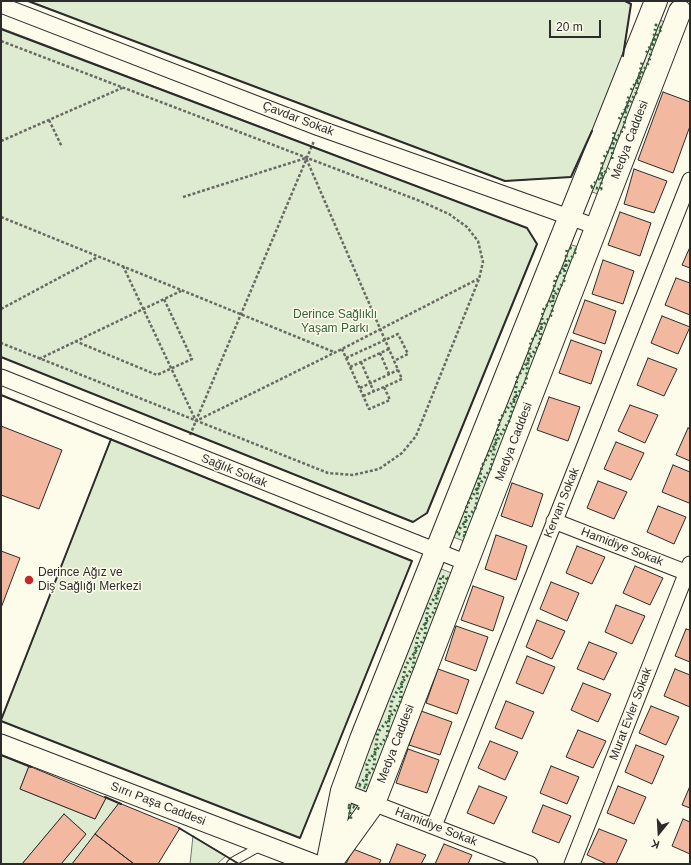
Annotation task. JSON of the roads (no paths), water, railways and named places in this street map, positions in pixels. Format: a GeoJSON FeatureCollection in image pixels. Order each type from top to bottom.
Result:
{"type":"FeatureCollection","features":[{"type":"Feature","properties":{"kind":"main road","name":"Medya Caddesi"},"geometry":{"type":"LineString","coordinates":[[328,864],[342,791],[360,739],[656,1]]}},
{"type":"Feature","properties":{"kind":"main road"},"geometry":{"type":"LineString","coordinates":[[659,1],[685,13]]}},
{"type":"Feature","properties":{"kind":"main road","name":"Medya Caddesi"},"geometry":{"type":"LineString","coordinates":[[328,864],[374,803],[597,227],[685,13]]}},
{"type":"Feature","properties":{"kind":"street","name":"Çavdar Sokak"},"geometry":{"type":"LineString","coordinates":[[1,5],[319,128],[597,227]]}},
{"type":"Feature","properties":{"kind":"street","name":"Kervan Sokak"},"geometry":{"type":"LineString","coordinates":[[434,826],[554,521],[684,214],[690,180]]}},
{"type":"Feature","properties":{"kind":"street","name":"Sağlık Sokak"},"geometry":{"type":"LineString","coordinates":[[1,377],[467,563]]}},
{"type":"Feature","properties":{"kind":"street","name":"Hamidiye Sokak"},"geometry":{"type":"LineString","coordinates":[[554,521],[689,570]]}},
{"type":"Feature","properties":{"kind":"street","name":"Murat Evler Sokak"},"geometry":{"type":"LineString","coordinates":[[572,864],[689,570]]}},
{"type":"Feature","properties":{"kind":"street","name":"Sırrı Paşa Caddesi"},"geometry":{"type":"LineString","coordinates":[[1,744],[314,864]]}},
{"type":"Feature","properties":{"kind":"street","name":"Hamidiye Sokak"},"geometry":{"type":"LineString","coordinates":[[342,791],[530,864]]}},
{"type":"Feature","properties":{"kind":"lane"},"geometry":{"type":"LineString","coordinates":[[231,864],[264,844]]}},
{"type":"Feature","properties":{"kind":"place","name":"Derince Ağız ve Diş Sağlığı Merkezi"},"geometry":{"type":"Point","coordinates":[29,580]}},
{"type":"Feature","properties":{"kind":"park label","name":"Derince Sağlıklı Yaşam Parkı"},"geometry":{"type":"Point","coordinates":[335,322]}}]}
